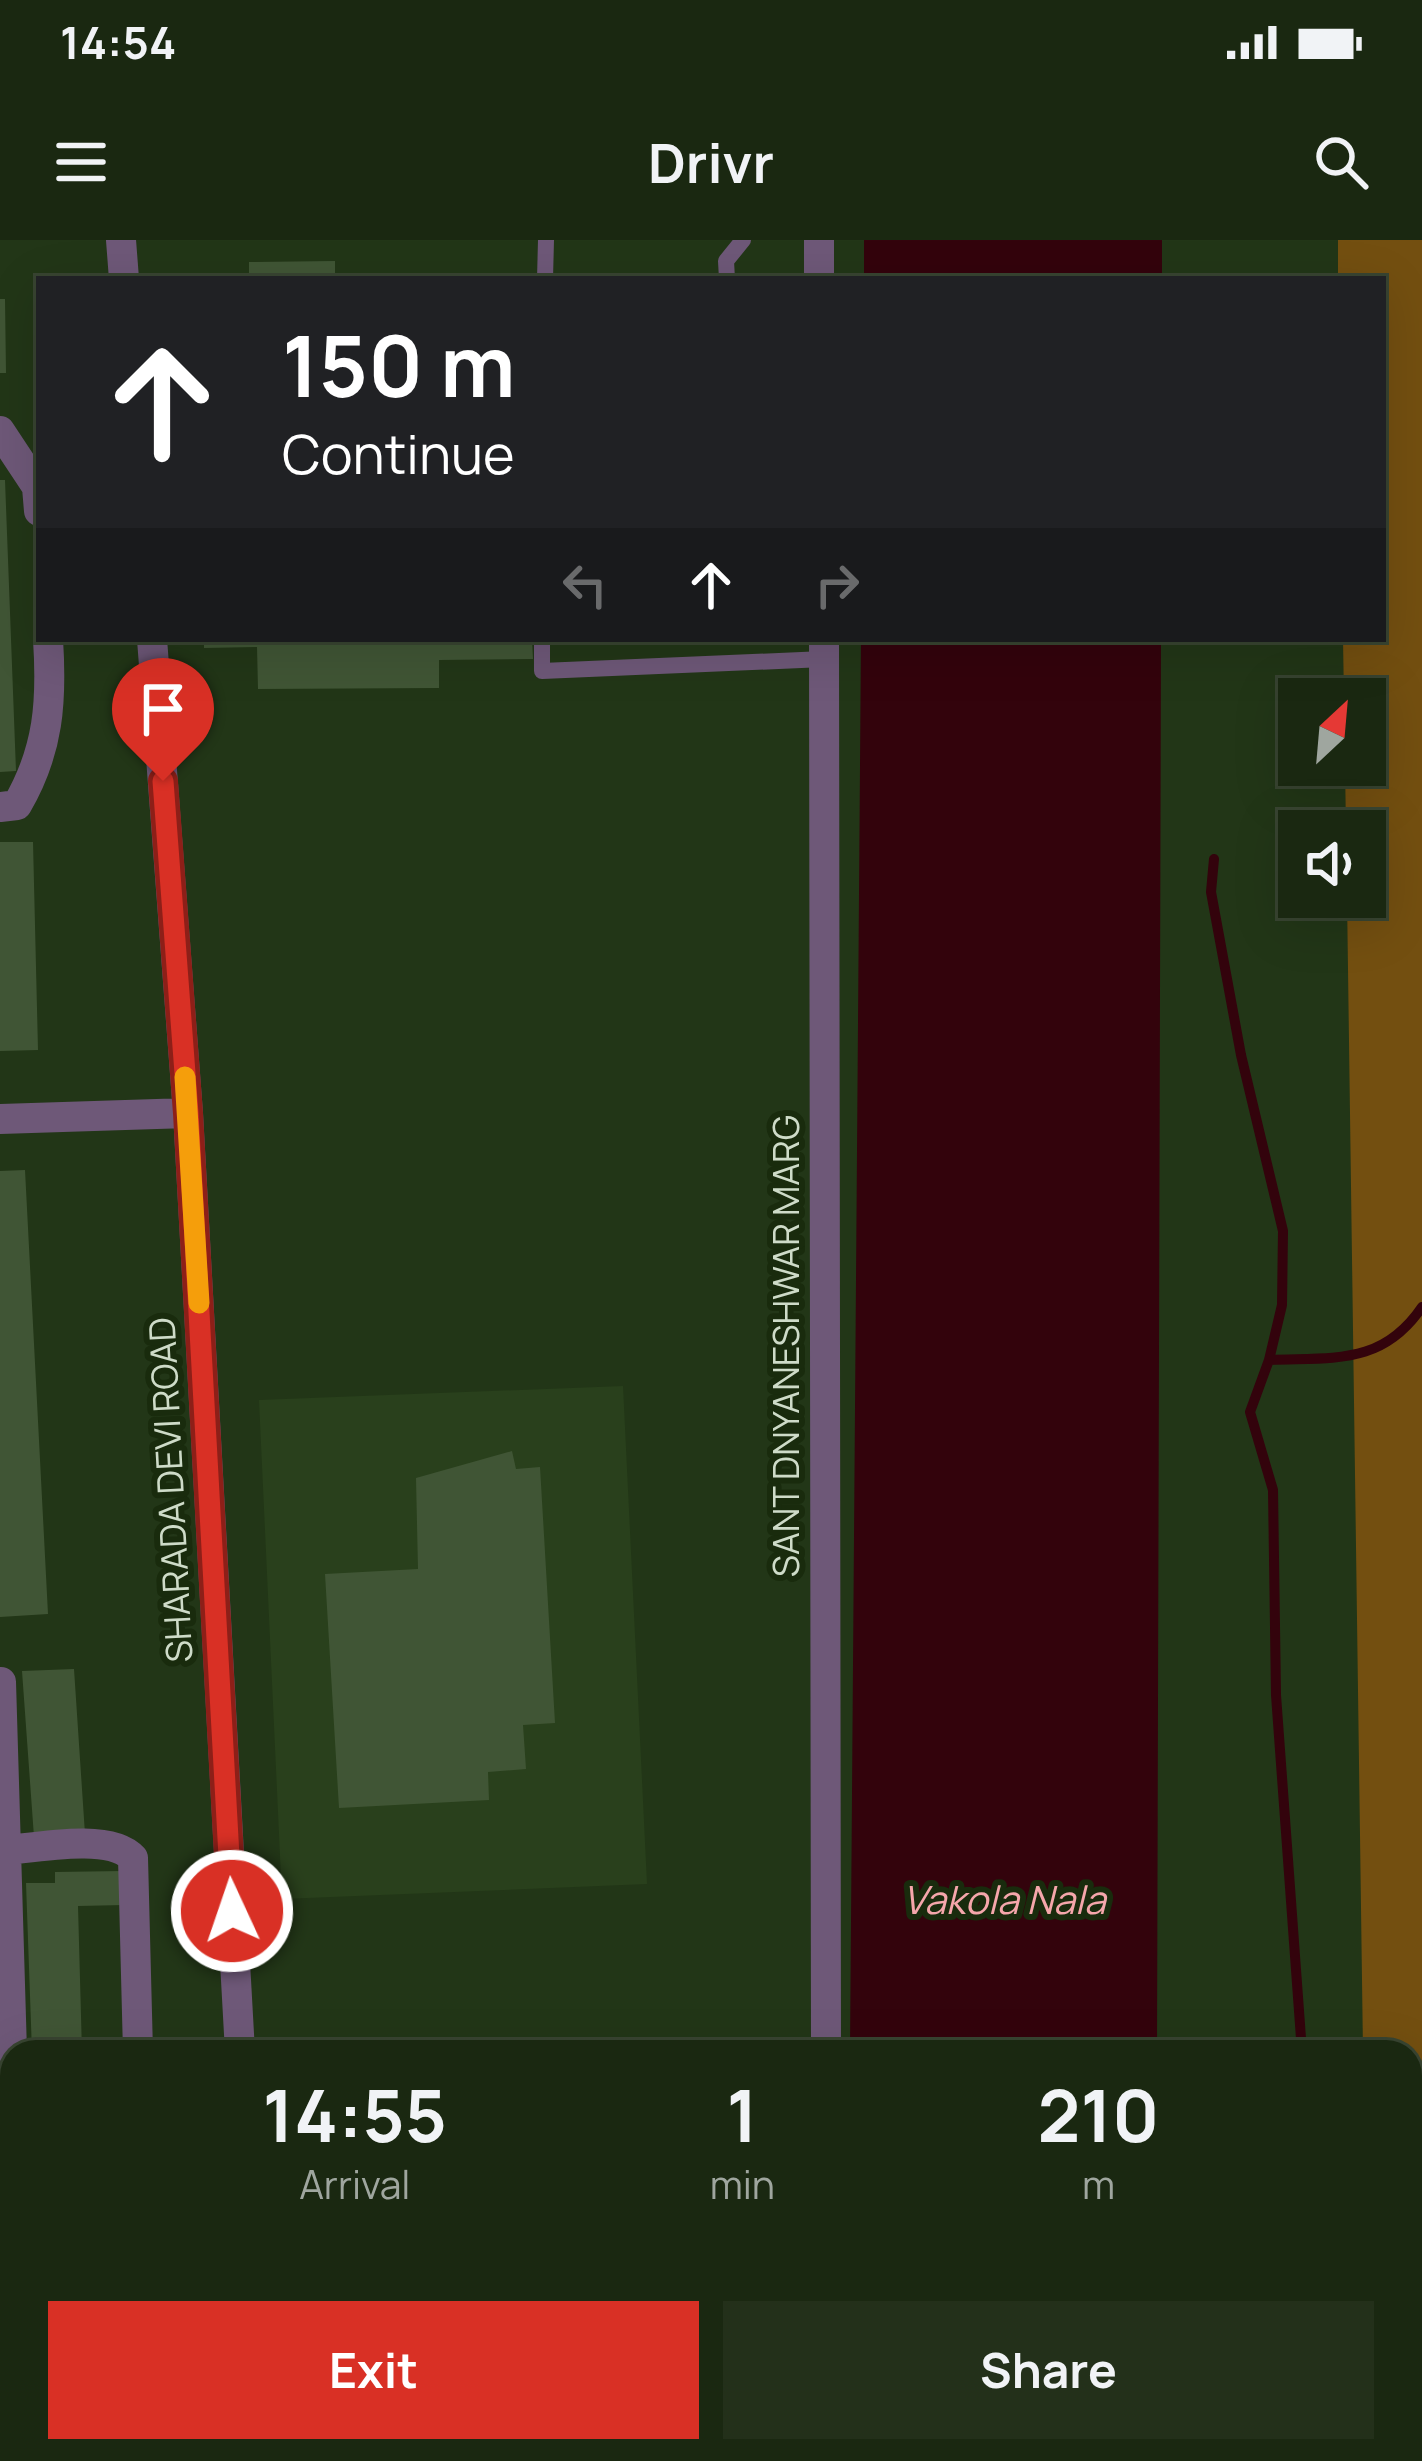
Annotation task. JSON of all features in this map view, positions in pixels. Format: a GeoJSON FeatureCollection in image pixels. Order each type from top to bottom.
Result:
{"type":"FeatureCollection","features":[{"type":"Feature","properties":{"kind":"street"},"geometry":{"type":"LineString","coordinates":[[121,240],[124,276]]}},
{"type":"Feature","properties":{"kind":"street"},"geometry":{"type":"LineString","coordinates":[[819,240],[819,276]]}},
{"type":"Feature","properties":{"kind":"street"},"geometry":{"type":"LineString","coordinates":[[0,431],[36,486]]}},
{"type":"Feature","properties":{"kind":"street"},"geometry":{"type":"LineString","coordinates":[[0,807],[17,805],[37,770],[52,695],[48,642]]}},
{"type":"Feature","properties":{"kind":"street","name":"SHARADA DEVI ROAD"},"geometry":{"type":"LineString","coordinates":[[152,642],[188,1113],[239,2040]]}},
{"type":"Feature","properties":{"kind":"street","name":"SANT DNYANESHWAR MARG"},"geometry":{"type":"LineString","coordinates":[[824,649],[826,2040]]}},
{"type":"Feature","properties":{"kind":"street"},"geometry":{"type":"LineString","coordinates":[[0,1119],[188,1113]]}},
{"type":"Feature","properties":{"kind":"street"},"geometry":{"type":"LineString","coordinates":[[1,1682],[2,1851],[11,2040]]}},
{"type":"Feature","properties":{"kind":"street"},"geometry":{"type":"LineString","coordinates":[[2,1851],[103,1843],[124,1848],[133,1858],[138,2040]]}},
{"type":"Feature","properties":{"kind":"lane"},"geometry":{"type":"LineString","coordinates":[[545,276],[546,240]]}},
{"type":"Feature","properties":{"kind":"lane"},"geometry":{"type":"LineString","coordinates":[[727,276],[726,261],[743,240]]}},
{"type":"Feature","properties":{"kind":"lane"},"geometry":{"type":"LineString","coordinates":[[542,642],[542,670],[774,661],[824,649]]}},
{"type":"Feature","properties":{"kind":"lane"},"geometry":{"type":"LineString","coordinates":[[767,642],[774,661]]}},
{"type":"Feature","properties":{"kind":"shaded area"},"geometry":{"type":"Polygon","coordinates":[[[1338,240],[1422,240],[1422,2040],[1363,2040],[1347,918],[1386,918],[1386,810],[1346,810],[1345,786],[1386,786],[1386,678],[1344,678],[1343,642],[1386,642],[1386,276],[1338,276],[1338,240]]]}},
{"type":"Feature","properties":{"kind":"shaded area"},"geometry":{"type":"Polygon","coordinates":[[[623,1386],[647,1884],[282,1899],[259,1400],[623,1386]]]}},
{"type":"Feature","properties":{"kind":"water"},"geometry":{"type":"Polygon","coordinates":[[[864,240],[1162,240],[1162,276],[864,276],[864,240]]]}},
{"type":"Feature","properties":{"kind":"water","name":"Vakola Nala"},"geometry":{"type":"Polygon","coordinates":[[[861,642],[1161,642],[1157,2040],[850,2040],[861,642]]]}},
{"type":"Feature","properties":{"kind":"building"},"geometry":{"type":"Polygon","coordinates":[[[335,261],[335,276],[249,276],[249,262],[335,261]]]}},
{"type":"Feature","properties":{"kind":"building"},"geometry":{"type":"Polygon","coordinates":[[[0,299],[5,299],[6,373],[0,373],[0,299]]]}},
{"type":"Feature","properties":{"kind":"building"},"geometry":{"type":"Polygon","coordinates":[[[0,480],[5,480],[16,771],[0,772],[0,480]]]}},
{"type":"Feature","properties":{"kind":"building"},"geometry":{"type":"Polygon","coordinates":[[[204,642],[532,642],[533,659],[439,660],[439,688],[258,689],[257,647],[204,648],[204,642]]]}},
{"type":"Feature","properties":{"kind":"building"},"geometry":{"type":"Polygon","coordinates":[[[0,842],[33,842],[38,1050],[0,1051],[0,842]]]}},
{"type":"Feature","properties":{"kind":"building"},"geometry":{"type":"Polygon","coordinates":[[[25,1170],[48,1614],[0,1617],[0,1171],[25,1170]]]}},
{"type":"Feature","properties":{"kind":"building"},"geometry":{"type":"Polygon","coordinates":[[[512,1451],[516,1469],[540,1467],[555,1723],[523,1725],[526,1769],[488,1772],[489,1800],[339,1808],[325,1574],[418,1569],[416,1478],[512,1451]]]}},
{"type":"Feature","properties":{"kind":"building"},"geometry":{"type":"Polygon","coordinates":[[[74,1669],[85,1834],[34,1837],[22,1671],[74,1669]]]}},
{"type":"Feature","properties":{"kind":"building"},"geometry":{"type":"Polygon","coordinates":[[[123,1871],[124,1905],[78,1906],[82,2040],[32,2040],[26,1883],[55,1883],[55,1872],[123,1871]]]}},
{"type":"Feature","properties":{"kind":"waterway"},"geometry":{"type":"LineString","coordinates":[[1214,859],[1211,892],[1241,1055],[1283,1231],[1282,1305],[1269,1360]]}},
{"type":"Feature","properties":{"kind":"waterway"},"geometry":{"type":"LineString","coordinates":[[1301,2040],[1276,1695],[1273,1490],[1250,1412],[1269,1360],[1335,1357],[1373,1349],[1407,1326],[1422,1307]]}},
{"type":"Feature","properties":{"kind":"slow traffic"},"geometry":{"type":"LineString","coordinates":[[185,1077],[199,1303]]}},
{"type":"Feature","properties":{"kind":"route"},"geometry":{"type":"LineString","coordinates":[[163,781],[188,1113],[232,1911]]}}]}
